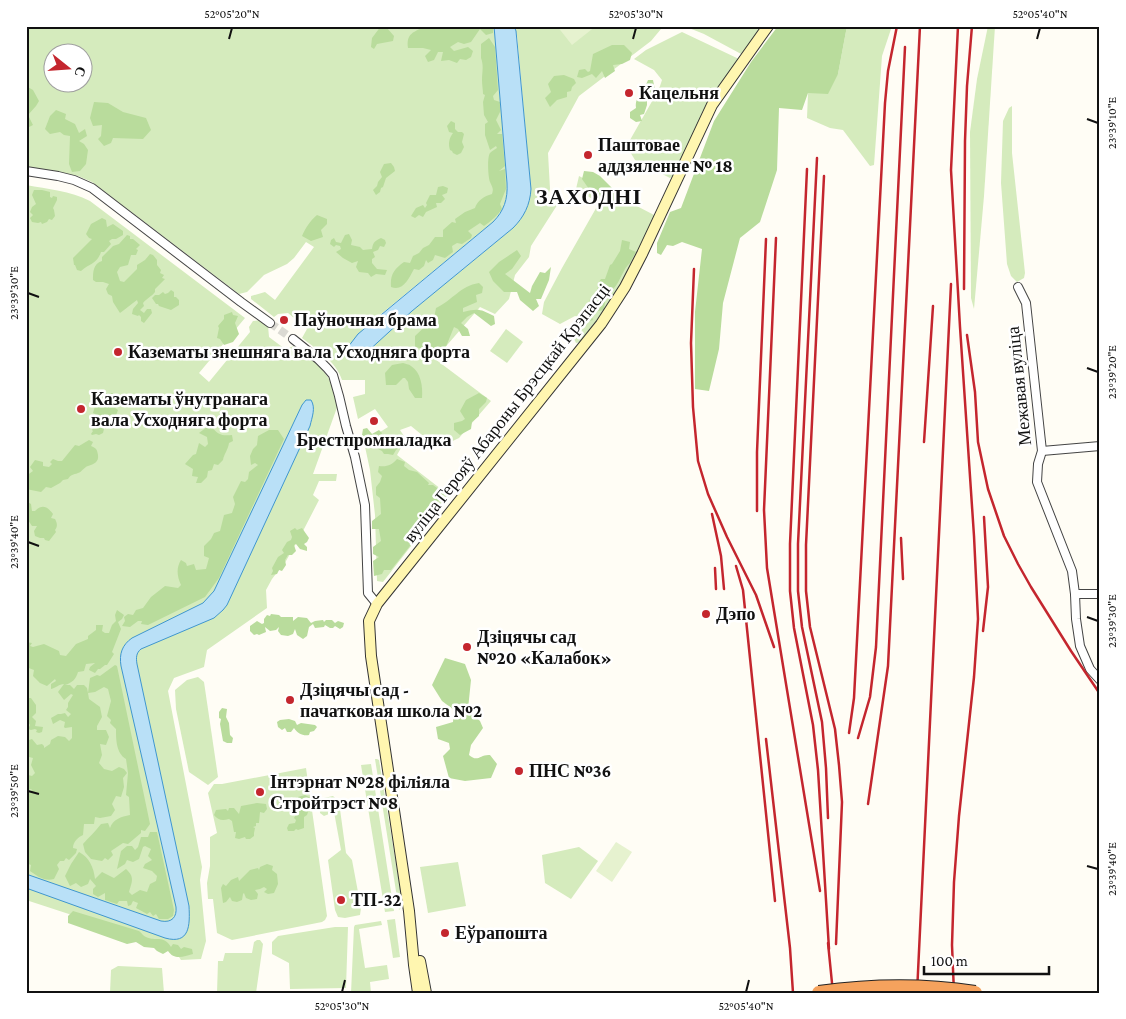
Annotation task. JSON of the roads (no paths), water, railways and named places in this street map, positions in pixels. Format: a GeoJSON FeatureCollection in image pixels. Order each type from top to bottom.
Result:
{"type":"FeatureCollection","features":[{"type":"Feature","properties":{"kind":"highway"},"geometry":{"type":"LineString","coordinates":[[819,993],[862,988],[899,987],[975,993]]}},
{"type":"Feature","properties":{"kind":"main road","name":"вуліца Герояў Абароны Брэсцкай Крэпасці"},"geometry":{"type":"LineString","coordinates":[[418,993],[409,911],[371,662],[369,621],[377,604],[601,324],[625,287],[642,254],[712,105],[768,26]]}},
{"type":"Feature","properties":{"kind":"main road","name":"вуліца Герояў Абароны Брэсцкай Крэпасці"},"geometry":{"type":"LineString","coordinates":[[409,911],[414,927],[426,993]]}},
{"type":"Feature","properties":{"kind":"street"},"geometry":{"type":"LineString","coordinates":[[26,171],[74,180],[92,188],[270,323]]}},
{"type":"Feature","properties":{"kind":"street","name":"Межавая вуліца"},"geometry":{"type":"LineString","coordinates":[[1018,287],[1026,303],[1040,427],[1042,451],[1038,464],[1037,482],[1072,571],[1080,646],[1090,669],[1100,680]]}},
{"type":"Feature","properties":{"kind":"street"},"geometry":{"type":"LineString","coordinates":[[293,339],[318,359],[333,375],[355,457],[365,505],[368,593],[377,604]]}},
{"type":"Feature","properties":{"kind":"street"},"geometry":{"type":"LineString","coordinates":[[1042,451],[1100,446]]}},
{"type":"Feature","properties":{"kind":"street"},"geometry":{"type":"LineString","coordinates":[[1075,594],[1100,594]]}},
{"type":"Feature","properties":{"kind":"water"},"geometry":{"type":"Polygon","coordinates":[[[494,26],[514,26],[516,31],[531,189],[526,210],[513,228],[412,311],[366,353],[362,356],[352,355],[348,352],[348,347],[358,334],[493,222],[503,209],[507,194],[507,183],[494,26]]]}},
{"type":"Feature","properties":{"kind":"water"},"geometry":{"type":"Polygon","coordinates":[[[306,400],[311,400],[313,406],[310,426],[227,605],[214,618],[141,649],[137,656],[137,664],[189,906],[187,932],[179,939],[165,938],[26,888],[26,874],[161,921],[171,920],[175,916],[176,907],[121,666],[121,654],[126,644],[132,638],[203,603],[214,591],[306,400]]]}},
{"type":"Feature","properties":{"kind":"tunnel"},"geometry":{"type":"LineString","coordinates":[[270,323],[293,339]]}},
{"type":"Feature","properties":{"kind":"railway"},"geometry":{"type":"LineString","coordinates":[[849,733],[854,698],[885,103],[888,71],[897,26]]}},
{"type":"Feature","properties":{"kind":"railway"},"geometry":{"type":"LineString","coordinates":[[868,804],[888,666],[920,26]]}},
{"type":"Feature","properties":{"kind":"railway"},"geometry":{"type":"LineString","coordinates":[[954,993],[952,945],[954,882],[978,619],[951,170],[958,26]]}},
{"type":"Feature","properties":{"kind":"railway"},"geometry":{"type":"LineString","coordinates":[[964,289],[965,141],[972,26]]}},
{"type":"Feature","properties":{"kind":"railway"},"geometry":{"type":"LineString","coordinates":[[858,738],[870,697],[876,647],[905,47]]}},
{"type":"Feature","properties":{"kind":"railway"},"geometry":{"type":"LineString","coordinates":[[817,158],[798,544],[798,591],[802,627],[822,722],[828,818]]}},
{"type":"Feature","properties":{"kind":"railway"},"geometry":{"type":"LineString","coordinates":[[807,169],[790,544],[790,591],[794,628],[813,725],[818,770],[829,949]]}},
{"type":"Feature","properties":{"kind":"railway"},"geometry":{"type":"LineString","coordinates":[[824,176],[806,545],[806,591],[810,627],[835,729],[839,765],[842,802],[836,944]]}},
{"type":"Feature","properties":{"kind":"railway"},"geometry":{"type":"LineString","coordinates":[[776,238],[764,510],[767,568],[820,891]]}},
{"type":"Feature","properties":{"kind":"railway"},"geometry":{"type":"LineString","coordinates":[[757,511],[757,452],[766,239]]}},
{"type":"Feature","properties":{"kind":"railway"},"geometry":{"type":"LineString","coordinates":[[694,269],[691,343],[693,407],[698,461],[708,494],[756,595],[774,647]]}},
{"type":"Feature","properties":{"kind":"railway"},"geometry":{"type":"LineString","coordinates":[[917,993],[951,284]]}},
{"type":"Feature","properties":{"kind":"railway"},"geometry":{"type":"LineString","coordinates":[[924,442],[933,306]]}},
{"type":"Feature","properties":{"kind":"railway"},"geometry":{"type":"LineString","coordinates":[[967,335],[975,392],[978,442],[988,489],[1004,536],[1031,587],[1100,694]]}},
{"type":"Feature","properties":{"kind":"railway"},"geometry":{"type":"LineString","coordinates":[[712,514],[721,556],[724,589]]}},
{"type":"Feature","properties":{"kind":"railway"},"geometry":{"type":"LineString","coordinates":[[983,631],[988,587],[984,517]]}},
{"type":"Feature","properties":{"kind":"railway"},"geometry":{"type":"LineString","coordinates":[[901,538],[903,579]]}},
{"type":"Feature","properties":{"kind":"railway"},"geometry":{"type":"LineString","coordinates":[[736,566],[743,590],[775,901]]}},
{"type":"Feature","properties":{"kind":"railway"},"geometry":{"type":"LineString","coordinates":[[715,568],[716,589]]}},
{"type":"Feature","properties":{"kind":"railway"},"geometry":{"type":"LineString","coordinates":[[766,739],[790,948],[793,993]]}},
{"type":"Feature","properties":{"kind":"railway"},"geometry":{"type":"LineString","coordinates":[[828,943],[833,993]]}},
{"type":"Feature","properties":{"kind":"place","name":"Кацельня"},"geometry":{"type":"Point","coordinates":[629,93]}},
{"type":"Feature","properties":{"kind":"place","name":"Паштовае аддзяленне № 18"},"geometry":{"type":"Point","coordinates":[588,155]}},
{"type":"Feature","properties":{"kind":"place","name":"Паўночная брама"},"geometry":{"type":"Point","coordinates":[284,320]}},
{"type":"Feature","properties":{"kind":"place","name":"Казематы знешняга вала Усходняга форта"},"geometry":{"type":"Point","coordinates":[118,352]}},
{"type":"Feature","properties":{"kind":"place","name":"Казематы ўнутранага вала Усходняга форта"},"geometry":{"type":"Point","coordinates":[81,409]}},
{"type":"Feature","properties":{"kind":"place","name":"Брестпромналадка"},"geometry":{"type":"Point","coordinates":[374,421]}},
{"type":"Feature","properties":{"kind":"place","name":"Дэпо"},"geometry":{"type":"Point","coordinates":[706,614]}},
{"type":"Feature","properties":{"kind":"place","name":"Дзіцячы сад №20 «Калабок»"},"geometry":{"type":"Point","coordinates":[467,647]}},
{"type":"Feature","properties":{"kind":"place","name":"Дзіцячы сад - пачатковая школа №2"},"geometry":{"type":"Point","coordinates":[290,700]}},
{"type":"Feature","properties":{"kind":"place","name":"ПНС №36"},"geometry":{"type":"Point","coordinates":[519,771]}},
{"type":"Feature","properties":{"kind":"place","name":"Інтэрнат №28 фiлiяла Стройтрэст №8"},"geometry":{"type":"Point","coordinates":[260,792]}},
{"type":"Feature","properties":{"kind":"place","name":"ТП-32"},"geometry":{"type":"Point","coordinates":[341,900]}},
{"type":"Feature","properties":{"kind":"place","name":"Еўрапошта"},"geometry":{"type":"Point","coordinates":[445,933]}},
{"type":"Feature","properties":{"kind":"district","name":"ЗАХОДНІ"},"geometry":{"type":"Point","coordinates":[589,196]}}]}
